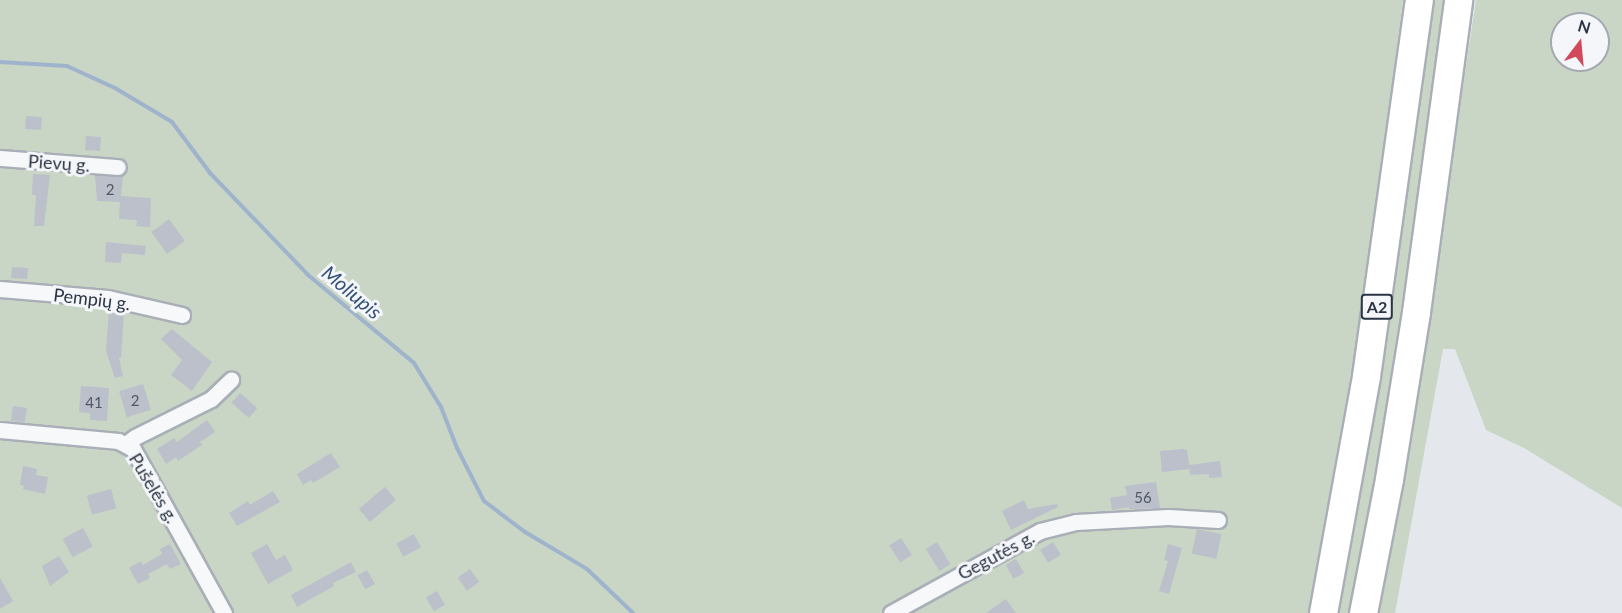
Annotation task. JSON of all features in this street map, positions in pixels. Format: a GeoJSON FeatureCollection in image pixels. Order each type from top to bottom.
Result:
{"type":"FeatureCollection","features":[{"type":"Feature","properties":{"kind":"highway","name":"A2"},"geometry":{"type":"LineString","coordinates":[[1323,613],[1366,376],[1419,0]]}},
{"type":"Feature","properties":{"kind":"highway","name":"A2"},"geometry":{"type":"LineString","coordinates":[[1363,613],[1389,479],[1416,312],[1458,0]]}},
{"type":"Feature","properties":{"kind":"street","name":"Pievų g."},"geometry":{"type":"LineString","coordinates":[[0,158],[118,167]]}},
{"type":"Feature","properties":{"kind":"street","name":"Pempių g."},"geometry":{"type":"LineString","coordinates":[[0,289],[108,298],[182,315]]}},
{"type":"Feature","properties":{"kind":"street"},"geometry":{"type":"LineString","coordinates":[[126,444],[135,437],[211,399],[231,380]]}},
{"type":"Feature","properties":{"kind":"street","name":"Pušelės g."},"geometry":{"type":"LineString","coordinates":[[0,430],[126,444],[144,465],[224,613]]}},
{"type":"Feature","properties":{"kind":"street","name":"Gegutės g."},"geometry":{"type":"LineString","coordinates":[[891,613],[1040,531],[1076,522],[1168,517],[1218,520]]}},
{"type":"Feature","properties":{"kind":"green space"},"geometry":{"type":"Polygon","coordinates":[[[0,0],[1403,0],[1365,296],[1308,613],[0,613],[0,0]]]}},
{"type":"Feature","properties":{"kind":"green space"},"geometry":{"type":"Polygon","coordinates":[[[1427,0],[1448,0],[1405,313],[1352,613],[1332,613],[1427,0]]]}},
{"type":"Feature","properties":{"kind":"green space"},"geometry":{"type":"Polygon","coordinates":[[[1476,0],[1622,0],[1622,508],[1524,448],[1486,430],[1455,349],[1443,349],[1395,613],[1376,613],[1429,310],[1476,0]]]}},
{"type":"Feature","properties":{"kind":"building"},"geometry":{"type":"Polygon","coordinates":[[[26,116],[42,117],[41,130],[25,129],[26,116]]]}},
{"type":"Feature","properties":{"kind":"building"},"geometry":{"type":"Polygon","coordinates":[[[86,136],[101,137],[100,151],[85,150],[86,136]]]}},
{"type":"Feature","properties":{"kind":"building"},"geometry":{"type":"Polygon","coordinates":[[[33,174],[50,175],[44,226],[34,226],[36,195],[32,195],[33,174]]]}},
{"type":"Feature","properties":{"kind":"building"},"geometry":{"type":"Polygon","coordinates":[[[95,175],[123,176],[121,196],[151,198],[150,227],[136,226],[137,220],[119,219],[120,202],[97,201],[95,175]]]}},
{"type":"Feature","properties":{"kind":"building"},"geometry":{"type":"Polygon","coordinates":[[[169,219],[185,241],[167,254],[151,232],[169,219]]]}},
{"type":"Feature","properties":{"kind":"building"},"geometry":{"type":"Polygon","coordinates":[[[106,242],[146,246],[145,255],[122,253],[121,263],[105,262],[106,242]]]}},
{"type":"Feature","properties":{"kind":"building"},"geometry":{"type":"Polygon","coordinates":[[[12,267],[28,268],[27,279],[11,278],[12,267]]]}},
{"type":"Feature","properties":{"kind":"building"},"geometry":{"type":"Polygon","coordinates":[[[109,309],[124,312],[121,358],[119,358],[123,376],[115,378],[106,351],[109,309]]]}},
{"type":"Feature","properties":{"kind":"building"},"geometry":{"type":"Polygon","coordinates":[[[172,329],[212,362],[192,391],[171,375],[182,360],[161,339],[172,329]]]}},
{"type":"Feature","properties":{"kind":"building"},"geometry":{"type":"Polygon","coordinates":[[[143,384],[151,410],[127,417],[119,391],[143,384]]]}},
{"type":"Feature","properties":{"kind":"building"},"geometry":{"type":"Polygon","coordinates":[[[81,386],[109,388],[107,421],[90,420],[90,413],[79,412],[81,386]]]}},
{"type":"Feature","properties":{"kind":"building"},"geometry":{"type":"Polygon","coordinates":[[[240,393],[257,408],[249,418],[231,403],[240,393]]]}},
{"type":"Feature","properties":{"kind":"building"},"geometry":{"type":"Polygon","coordinates":[[[13,406],[27,408],[25,423],[11,421],[13,406]]]}},
{"type":"Feature","properties":{"kind":"building"},"geometry":{"type":"Polygon","coordinates":[[[207,420],[215,432],[200,442],[202,445],[178,461],[176,457],[166,464],[157,449],[174,438],[177,442],[207,420]]]}},
{"type":"Feature","properties":{"kind":"building"},"geometry":{"type":"Polygon","coordinates":[[[1187,450],[1190,469],[1162,472],[1160,451],[1187,450]]]}},
{"type":"Feature","properties":{"kind":"building"},"geometry":{"type":"Polygon","coordinates":[[[331,453],[340,467],[313,483],[311,480],[303,485],[297,474],[331,453]]]}},
{"type":"Feature","properties":{"kind":"building"},"geometry":{"type":"Polygon","coordinates":[[[1220,461],[1222,477],[1209,478],[1209,474],[1190,475],[1189,465],[1220,461]]]}},
{"type":"Feature","properties":{"kind":"building"},"geometry":{"type":"Polygon","coordinates":[[[23,466],[37,469],[36,475],[48,477],[45,494],[23,489],[24,486],[20,485],[23,466]]]}},
{"type":"Feature","properties":{"kind":"building"},"geometry":{"type":"Polygon","coordinates":[[[1156,482],[1160,508],[1129,509],[1129,507],[1112,510],[1110,498],[1127,495],[1125,486],[1156,482]]]}},
{"type":"Feature","properties":{"kind":"building"},"geometry":{"type":"Polygon","coordinates":[[[385,487],[396,500],[370,522],[359,509],[385,487]]]}},
{"type":"Feature","properties":{"kind":"building"},"geometry":{"type":"Polygon","coordinates":[[[111,489],[116,508],[92,515],[87,495],[111,489]]]}},
{"type":"Feature","properties":{"kind":"building"},"geometry":{"type":"Polygon","coordinates":[[[273,491],[280,502],[237,526],[229,513],[248,501],[250,505],[273,491]]]}},
{"type":"Feature","properties":{"kind":"building"},"geometry":{"type":"Polygon","coordinates":[[[1024,500],[1028,509],[1057,504],[1058,507],[1011,530],[1002,511],[1024,500]]]}},
{"type":"Feature","properties":{"kind":"building"},"geometry":{"type":"Polygon","coordinates":[[[83,528],[93,547],[73,557],[63,539],[83,528]]]}},
{"type":"Feature","properties":{"kind":"building"},"geometry":{"type":"Polygon","coordinates":[[[1197,529],[1221,534],[1216,559],[1192,553],[1197,529]]]}},
{"type":"Feature","properties":{"kind":"building"},"geometry":{"type":"Polygon","coordinates":[[[414,534],[421,547],[403,557],[396,543],[414,534]]]}},
{"type":"Feature","properties":{"kind":"building"},"geometry":{"type":"Polygon","coordinates":[[[901,538],[912,555],[900,562],[889,546],[901,538]]]}},
{"type":"Feature","properties":{"kind":"building"},"geometry":{"type":"Polygon","coordinates":[[[937,542],[950,564],[939,571],[926,549],[937,542]]]}},
{"type":"Feature","properties":{"kind":"building"},"geometry":{"type":"Polygon","coordinates":[[[1053,542],[1061,555],[1048,563],[1040,550],[1053,542]]]}},
{"type":"Feature","properties":{"kind":"building"},"geometry":{"type":"Polygon","coordinates":[[[170,544],[181,564],[170,569],[167,564],[148,574],[150,578],[138,584],[129,568],[141,561],[143,565],[162,554],[160,549],[170,544]]]}},
{"type":"Feature","properties":{"kind":"building"},"geometry":{"type":"Polygon","coordinates":[[[267,544],[276,560],[285,555],[293,570],[268,584],[251,553],[267,544]]]}},
{"type":"Feature","properties":{"kind":"building"},"geometry":{"type":"Polygon","coordinates":[[[1168,544],[1182,548],[1169,594],[1159,591],[1168,561],[1164,560],[1168,544]]]}},
{"type":"Feature","properties":{"kind":"building"},"geometry":{"type":"Polygon","coordinates":[[[59,556],[69,572],[50,586],[42,566],[59,556]]]}},
{"type":"Feature","properties":{"kind":"building"},"geometry":{"type":"Polygon","coordinates":[[[1016,559],[1024,573],[1014,579],[1006,565],[1016,559]]]}},
{"type":"Feature","properties":{"kind":"building"},"geometry":{"type":"Polygon","coordinates":[[[351,562],[356,572],[333,583],[334,586],[297,607],[291,595],[351,562]]]}},
{"type":"Feature","properties":{"kind":"building"},"geometry":{"type":"Polygon","coordinates":[[[470,569],[479,582],[467,591],[458,578],[470,569]]]}},
{"type":"Feature","properties":{"kind":"building"},"geometry":{"type":"Polygon","coordinates":[[[367,570],[375,584],[365,589],[357,576],[367,570]]]}},
{"type":"Feature","properties":{"kind":"building"},"geometry":{"type":"Polygon","coordinates":[[[0,578],[13,601],[0,609],[0,578]]]}},
{"type":"Feature","properties":{"kind":"building"},"geometry":{"type":"Polygon","coordinates":[[[437,591],[445,605],[434,611],[426,598],[437,591]]]}},
{"type":"Feature","properties":{"kind":"building"},"geometry":{"type":"Polygon","coordinates":[[[1006,599],[1016,613],[986,613],[1006,599]]]}},
{"type":"Feature","properties":{"kind":"waterway","name":"Moliupis"},"geometry":{"type":"LineString","coordinates":[[0,62],[67,66],[115,88],[172,122],[210,173],[308,275],[414,363],[441,407],[457,448],[484,501],[525,532],[587,569],[633,613]]}}]}
